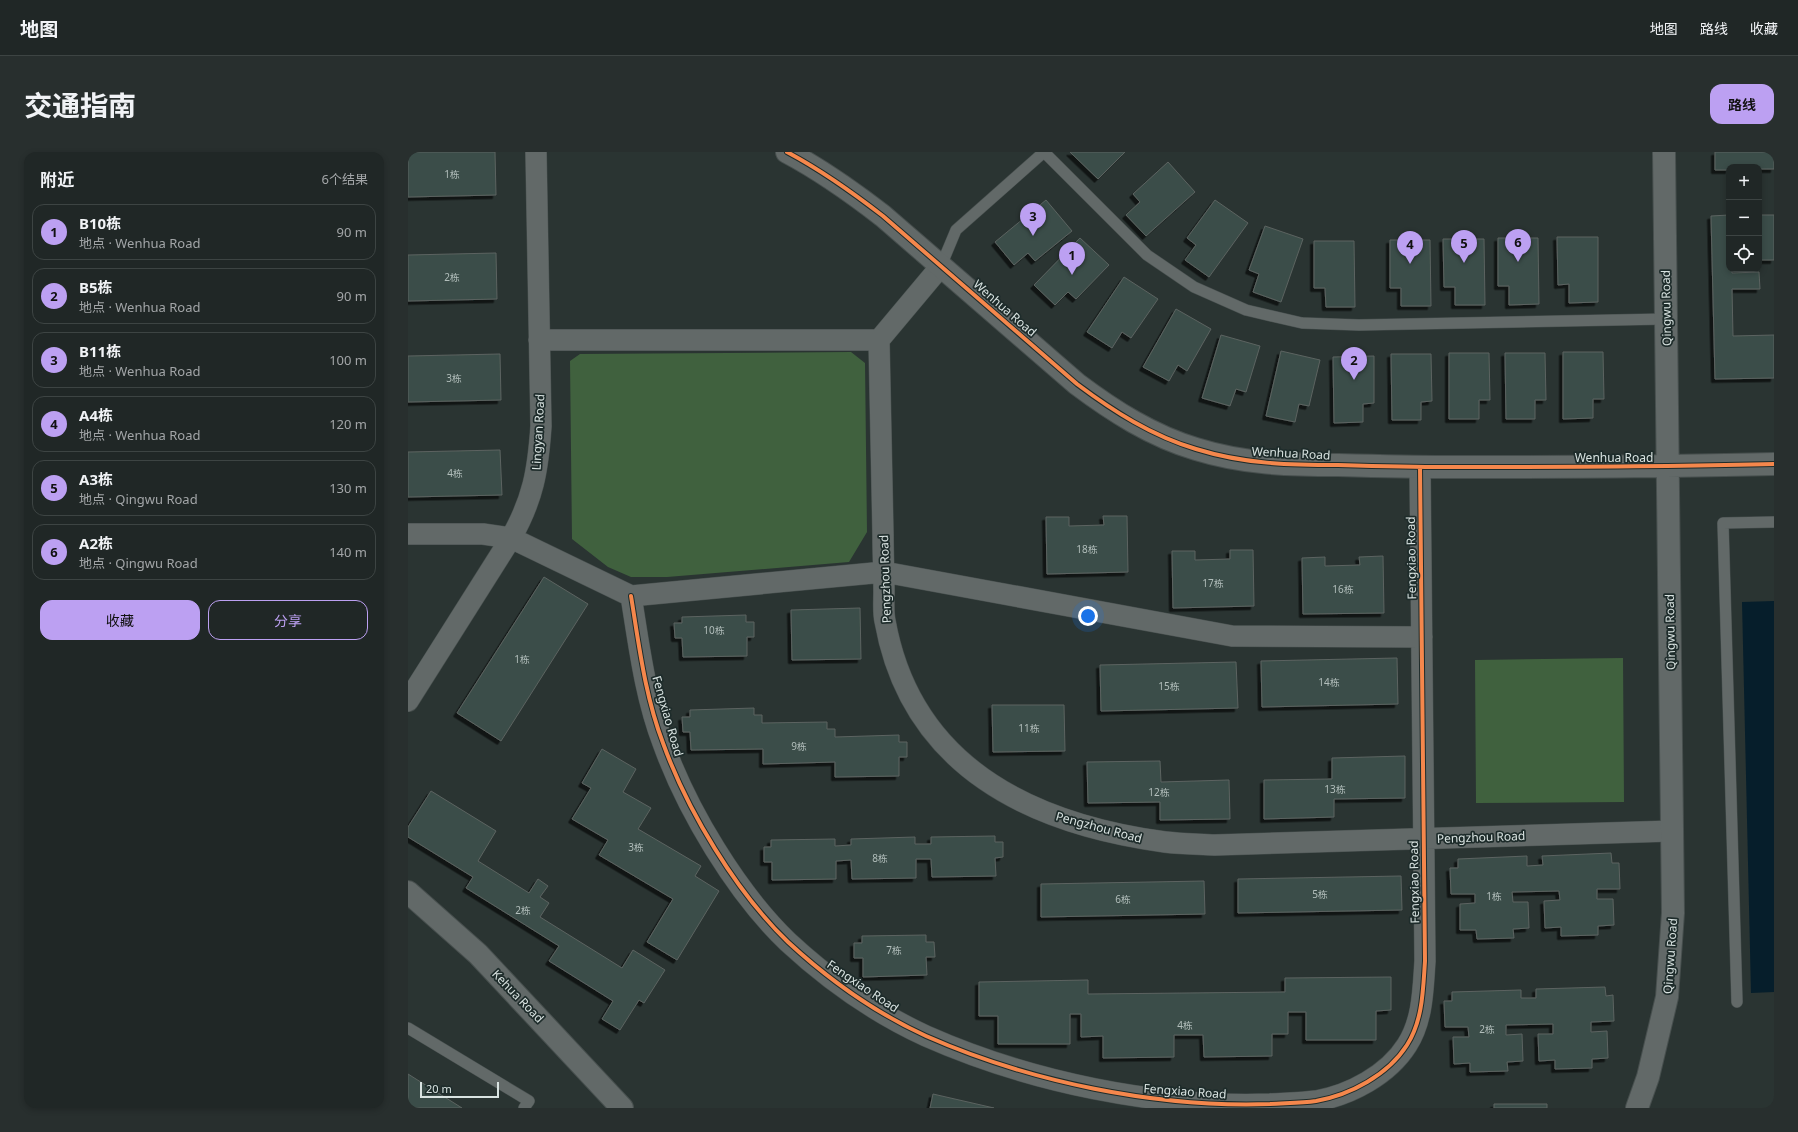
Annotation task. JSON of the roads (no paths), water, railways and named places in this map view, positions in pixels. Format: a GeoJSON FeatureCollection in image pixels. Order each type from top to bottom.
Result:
{"type":"FeatureCollection","features":[{"type":"Feature","properties":{"kind":"street","name":"Lingyan Road"},"geometry":{"type":"LineString","coordinates":[[408,701],[511,538],[524,515],[532,495],[539,456],[541,426],[536,152]]}},
{"type":"Feature","properties":{"kind":"street","name":"Wenhua Road"},"geometry":{"type":"LineString","coordinates":[[787,152],[813,166],[850,190],[883,216],[1077,384],[1131,421],[1164,437],[1195,449],[1216,455],[1272,464],[1420,467],[1774,464]]}},
{"type":"Feature","properties":{"kind":"street","name":"Qingwu Road"},"geometry":{"type":"LineString","coordinates":[[1637,1108],[1648,1078],[1667,997],[1673,913],[1664,152]]}},
{"type":"Feature","properties":{"kind":"street"},"geometry":{"type":"LineString","coordinates":[[539,340],[879,340],[941,266]]}},
{"type":"Feature","properties":{"kind":"street","name":"Pengzhou Road"},"geometry":{"type":"LineString","coordinates":[[879,340],[884,620],[896,666],[917,709],[934,733],[954,755],[977,775],[1001,791],[1027,805],[1072,822],[1119,835],[1167,842],[1216,845],[1672,831]]}},
{"type":"Feature","properties":{"kind":"street","name":"Fengxiao Road"},"geometry":{"type":"LineString","coordinates":[[631,596],[651,702],[662,742],[680,786],[722,860],[766,918],[787,941],[813,964],[868,1004],[918,1031],[964,1051],[1031,1073],[1081,1086],[1191,1106],[1316,1101],[1336,1096],[1354,1088],[1385,1069],[1397,1058],[1407,1045],[1414,1031],[1422,999],[1425,961],[1420,467]]}},
{"type":"Feature","properties":{"kind":"street"},"geometry":{"type":"LineString","coordinates":[[408,534],[483,534],[511,538],[631,596],[884,572],[1232,636],[1422,637]]}},
{"type":"Feature","properties":{"kind":"street","name":"Kehua Road"},"geometry":{"type":"LineString","coordinates":[[408,892],[483,960],[622,1108]]}},
{"type":"Feature","properties":{"kind":"lane"},"geometry":{"type":"LineString","coordinates":[[941,266],[956,230],[1044,152],[1147,255],[1194,287],[1246,310],[1302,323],[1358,326],[1666,318]]}},
{"type":"Feature","properties":{"kind":"lane"},"geometry":{"type":"LineString","coordinates":[[1737,1002],[1723,523],[1774,522]]}},
{"type":"Feature","properties":{"kind":"lane"},"geometry":{"type":"LineString","coordinates":[[408,1028],[529,1101],[524,1108]]}},
{"type":"Feature","properties":{"kind":"water"},"geometry":{"type":"Polygon","coordinates":[[[1774,601],[1774,992],[1751,993],[1742,602],[1774,601]]]}},
{"type":"Feature","properties":{"kind":"place","name":"B11栋"},"geometry":{"type":"Point","coordinates":[1033,236]}},
{"type":"Feature","properties":{"kind":"place","name":"A2栋"},"geometry":{"type":"Point","coordinates":[1518,262]}},
{"type":"Feature","properties":{"kind":"place","name":"A3栋"},"geometry":{"type":"Point","coordinates":[1464,263]}},
{"type":"Feature","properties":{"kind":"place","name":"A4栋"},"geometry":{"type":"Point","coordinates":[1410,264]}},
{"type":"Feature","properties":{"kind":"place","name":"B10栋"},"geometry":{"type":"Point","coordinates":[1072,275]}},
{"type":"Feature","properties":{"kind":"place","name":"B5栋"},"geometry":{"type":"Point","coordinates":[1354,380]}}]}
